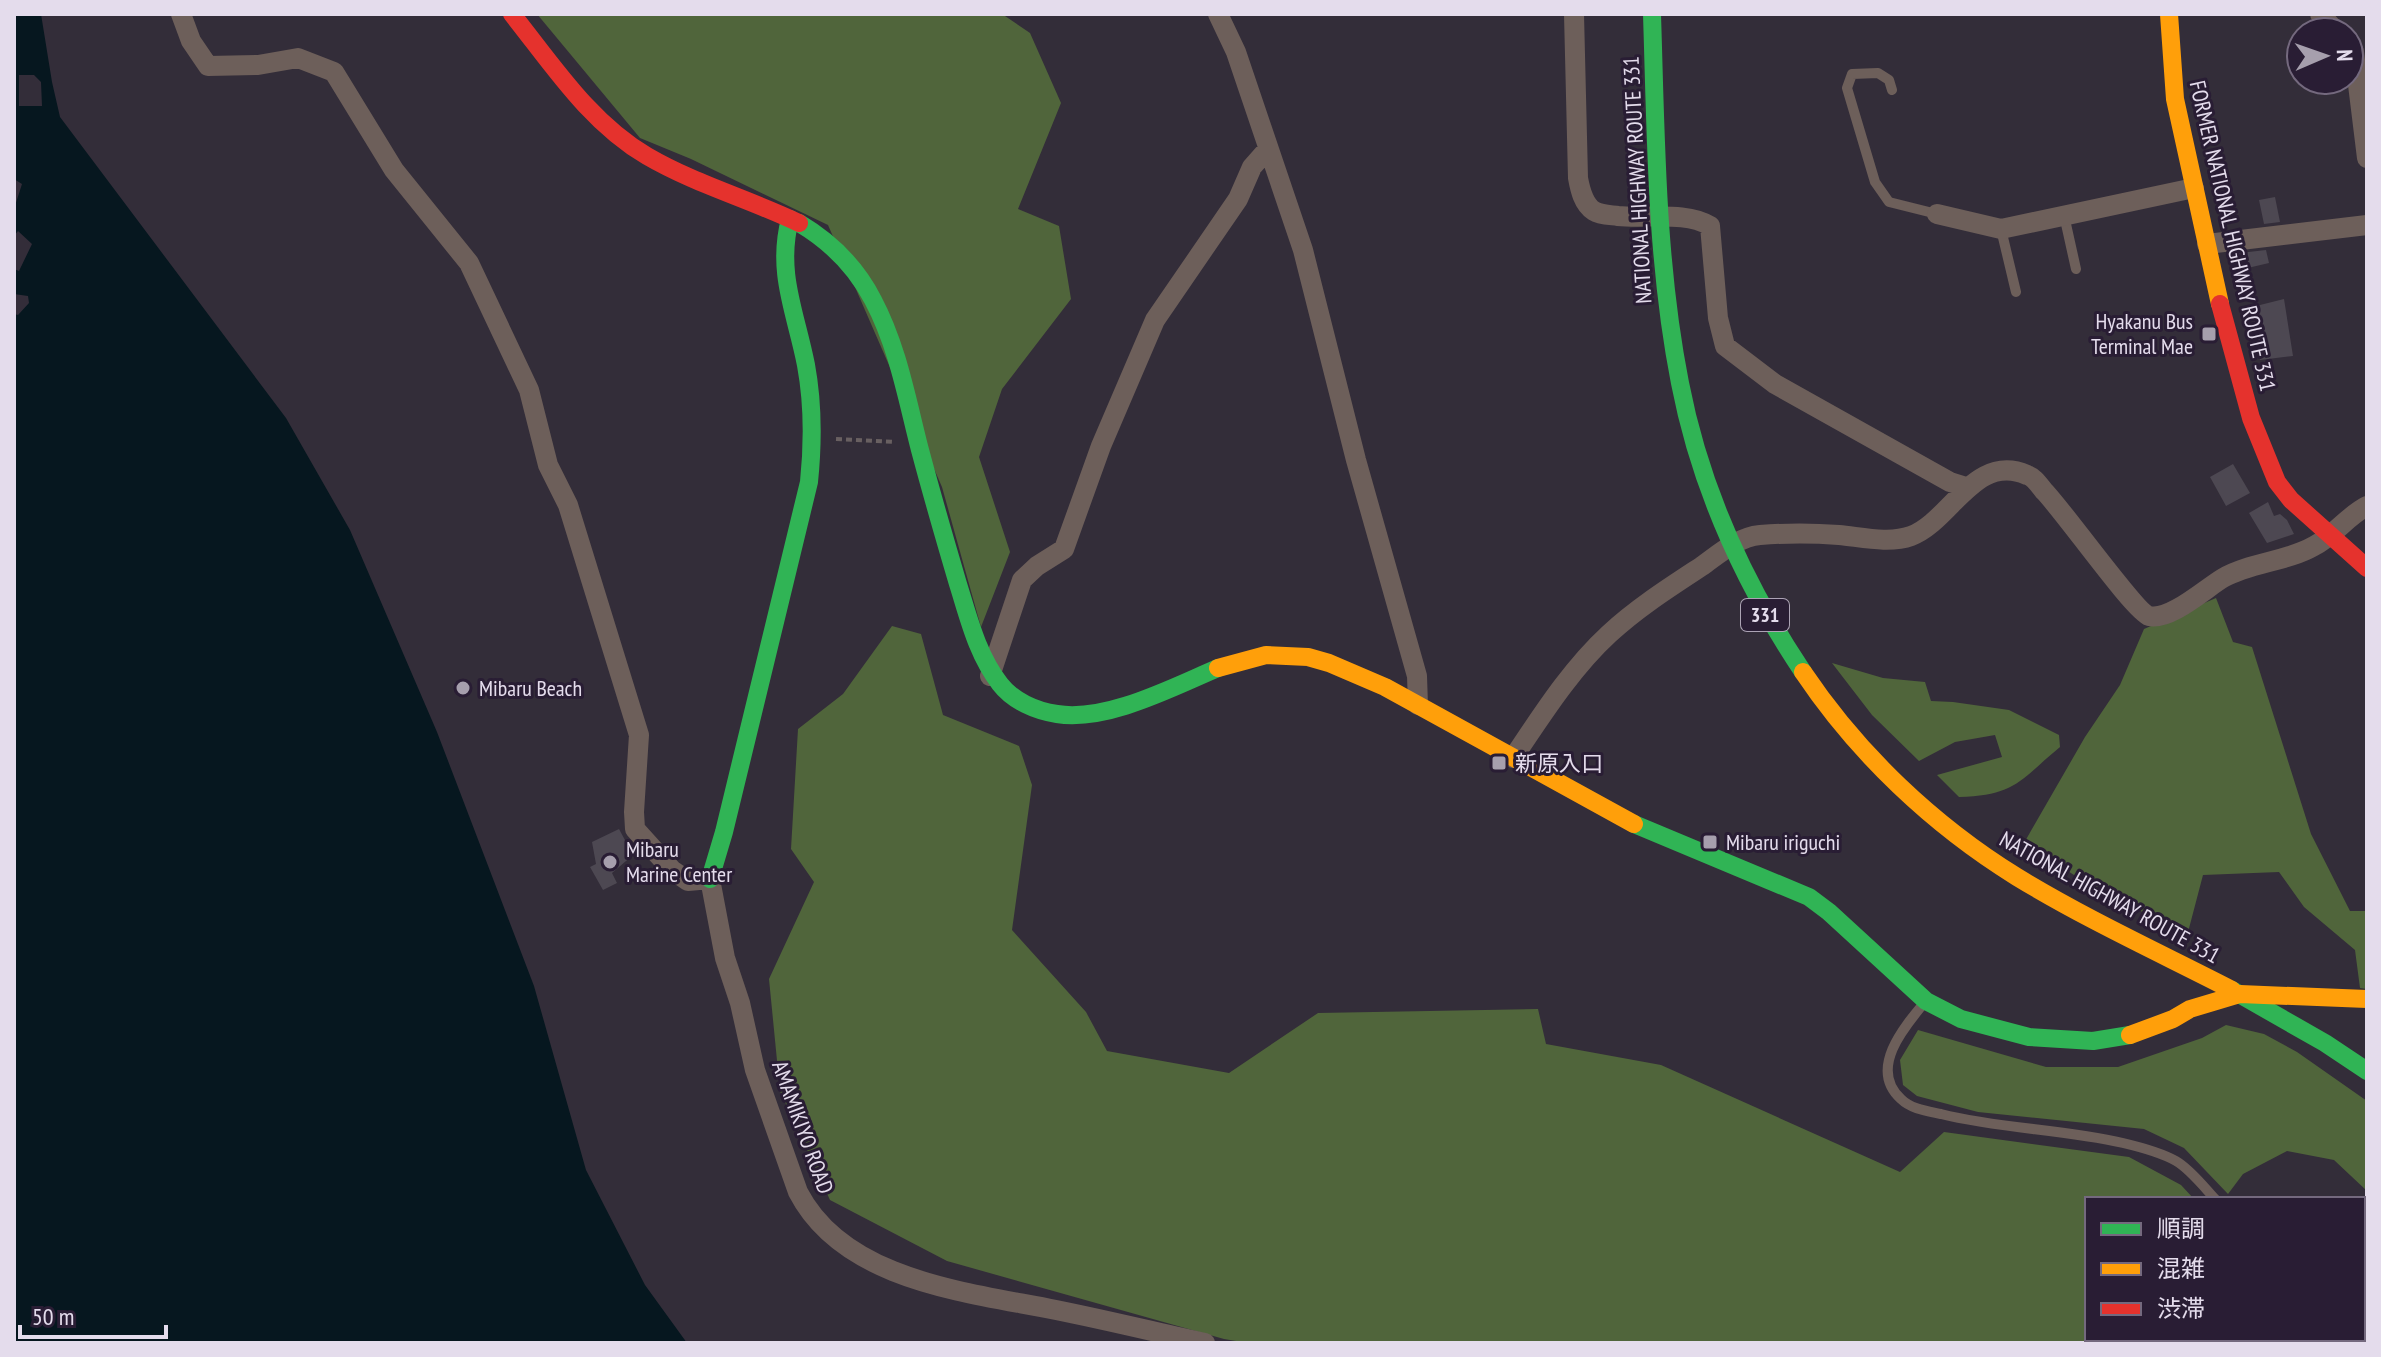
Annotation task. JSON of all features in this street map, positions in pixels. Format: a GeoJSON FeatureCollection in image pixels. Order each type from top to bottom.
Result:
{"type":"FeatureCollection","features":[{"type":"Feature","properties":{"kind":"main road"},"geometry":{"type":"LineString","coordinates":[[512,14],[606,127],[644,155],[680,173],[810,228],[842,255],[860,277],[877,309],[905,390],[968,618],[990,676],[1011,696],[1039,712],[1055,716],[1109,711],[1229,664],[1266,655],[1308,657],[1385,687],[1631,823],[1809,897],[1926,1001],[1961,1019],[2029,1037],[2093,1041],[2123,1037],[2173,1019],[2190,1009],[2240,994],[2367,999]]}},
{"type":"Feature","properties":{"kind":"main road","name":"NATIONAL HIGHWAY ROUTE 331"},"geometry":{"type":"LineString","coordinates":[[1652,14],[1659,219],[1666,301],[1682,391],[1697,453],[1731,545],[1773,631],[1828,708],[1885,773],[1958,836],[2015,876],[2240,994],[2320,1039],[2367,1071]]}},
{"type":"Feature","properties":{"kind":"main road","name":"FORMER NATIONAL HIGHWAY ROUTE 331"},"geometry":{"type":"LineString","coordinates":[[2169,14],[2175,99],[2236,369],[2251,418],[2277,482],[2291,500],[2367,568]]}},
{"type":"Feature","properties":{"kind":"main road"},"geometry":{"type":"LineString","coordinates":[[710,879],[721,846],[809,482],[813,438],[806,364],[782,257],[790,219]]}},
{"type":"Feature","properties":{"kind":"street"},"geometry":{"type":"LineString","coordinates":[[181,14],[191,41],[208,66],[258,65],[298,58],[334,72],[394,170],[469,263],[529,390],[548,465],[568,505],[639,735],[635,829],[672,870],[688,881],[710,879]]}},
{"type":"Feature","properties":{"kind":"street"},"geometry":{"type":"LineString","coordinates":[[1218,14],[1236,52],[1303,250],[1356,460],[1417,676],[1418,705]]}},
{"type":"Feature","properties":{"kind":"street"},"geometry":{"type":"LineString","coordinates":[[1574,14],[1577,159],[1581,190],[1594,211],[1659,219],[1688,218],[1710,226],[1718,318],[1725,346],[1775,384],[1950,482],[1966,487]]}},
{"type":"Feature","properties":{"kind":"street"},"geometry":{"type":"LineString","coordinates":[[2361,96],[2367,158]]}},
{"type":"Feature","properties":{"kind":"street"},"geometry":{"type":"LineString","coordinates":[[990,676],[1022,580],[1064,549],[1101,446],[1155,320],[1238,199],[1252,167],[1267,150]]}},
{"type":"Feature","properties":{"kind":"street"},"geometry":{"type":"LineString","coordinates":[[1937,214],[2001,229],[2194,188]]}},
{"type":"Feature","properties":{"kind":"street"},"geometry":{"type":"LineString","coordinates":[[2207,244],[2367,225]]}},
{"type":"Feature","properties":{"kind":"street"},"geometry":{"type":"LineString","coordinates":[[1513,758],[1552,700],[1607,635],[1656,596],[1731,545],[1759,535],[1810,534],[1893,540],[1913,536],[1954,503],[1966,487],[1996,472],[2009,470],[2030,475],[2070,519],[2133,603],[2149,616],[2167,613],[2181,606],[2242,569],[2306,551],[2331,536],[2367,506]]}},
{"type":"Feature","properties":{"kind":"street","name":"AMAMIKIYO ROAD"},"geometry":{"type":"LineString","coordinates":[[710,879],[725,958],[740,1003],[755,1070],[798,1192],[806,1207],[833,1238],[909,1278],[1205,1343]]}},
{"type":"Feature","properties":{"kind":"lane"},"geometry":{"type":"LineString","coordinates":[[1892,90],[1889,80],[1878,73],[1852,74],[1847,88],[1875,182],[1889,202],[1937,214]]}},
{"type":"Feature","properties":{"kind":"lane"},"geometry":{"type":"LineString","coordinates":[[2064,215],[2076,269]]}},
{"type":"Feature","properties":{"kind":"lane"},"geometry":{"type":"LineString","coordinates":[[2001,229],[2016,292]]}},
{"type":"Feature","properties":{"kind":"lane"},"geometry":{"type":"LineString","coordinates":[[1926,1001],[1901,1031],[1891,1051],[1888,1067],[1892,1085],[1899,1097],[1909,1105],[1974,1122],[2085,1135],[2140,1147],[2176,1161],[2213,1197]]}},
{"type":"Feature","properties":{"kind":"path"},"geometry":{"type":"LineString","coordinates":[[813,438],[906,442]]}},
{"type":"Feature","properties":{"kind":"green space"},"geometry":{"type":"Polygon","coordinates":[[[537,14],[1002,14],[1030,33],[1061,103],[1018,209],[1059,226],[1071,299],[1002,389],[979,457],[1010,552],[981,627],[942,487],[828,225],[640,138],[537,14]]]}},
{"type":"Feature","properties":{"kind":"green space"},"geometry":{"type":"Polygon","coordinates":[[[2216,598],[2233,642],[2252,647],[2311,834],[2350,911],[2367,911],[2367,989],[2360,988],[2355,950],[2304,907],[2279,872],[2203,875],[2187,936],[2074,875],[2024,843],[2085,737],[2120,685],[2144,629],[2216,598]]]}},
{"type":"Feature","properties":{"kind":"green space"},"geometry":{"type":"Polygon","coordinates":[[[892,626],[921,634],[943,715],[1019,746],[1032,785],[1012,930],[1086,1012],[1107,1051],[1229,1073],[1318,1013],[1538,1009],[1546,1044],[1661,1065],[1900,1172],[1944,1132],[2129,1157],[2181,1185],[2192,1197],[2085,1197],[2085,1341],[2318,1343],[1248,1343],[1224,1339],[947,1261],[830,1200],[780,1091],[769,979],[814,882],[791,849],[798,729],[843,694],[892,626]]]}},
{"type":"Feature","properties":{"kind":"green space"},"geometry":{"type":"Polygon","coordinates":[[[1832,663],[1883,678],[1925,682],[1931,701],[2009,710],[2059,735],[2060,747],[2016,784],[1993,793],[1959,797],[1937,775],[2002,757],[1995,735],[1955,742],[1919,761],[1872,715],[1832,663]]]}},
{"type":"Feature","properties":{"kind":"green space"},"geometry":{"type":"Polygon","coordinates":[[[2226,1025],[2264,1034],[2297,1052],[2367,1101],[2367,1191],[2334,1160],[2287,1151],[2243,1174],[2228,1194],[2184,1148],[2144,1129],[1978,1112],[1917,1096],[1903,1085],[1900,1060],[1918,1030],[2046,1067],[2118,1067],[2202,1038],[2226,1025]]]}},
{"type":"Feature","properties":{"kind":"water"},"geometry":{"type":"Polygon","coordinates":[[[14,14],[41,14],[60,117],[286,418],[350,530],[437,732],[534,986],[586,1170],[645,1285],[687,1343],[14,1343],[14,314],[18,315],[29,303],[28,296],[14,294],[14,269],[19,271],[32,244],[18,231],[14,236],[14,209],[22,184],[14,179],[14,14]],[[19,75],[19,106],[42,106],[41,82],[34,75],[19,75]]]}},
{"type":"Feature","properties":{"kind":"building"},"geometry":{"type":"Polygon","coordinates":[[[2275,197],[2280,222],[2264,224],[2259,200],[2275,197]]]}},
{"type":"Feature","properties":{"kind":"building"},"geometry":{"type":"Polygon","coordinates":[[[2266,250],[2269,263],[2235,271],[2231,254],[2266,250]]]}},
{"type":"Feature","properties":{"kind":"building"},"geometry":{"type":"Polygon","coordinates":[[[2284,299],[2293,356],[2260,360],[2252,307],[2284,299]]]}},
{"type":"Feature","properties":{"kind":"building"},"geometry":{"type":"Polygon","coordinates":[[[2233,464],[2250,493],[2226,506],[2210,477],[2233,464]]]}},
{"type":"Feature","properties":{"kind":"building"},"geometry":{"type":"Polygon","coordinates":[[[2268,502],[2274,516],[2280,514],[2287,520],[2294,534],[2267,543],[2249,513],[2268,502]]]}},
{"type":"Feature","properties":{"kind":"building"},"geometry":{"type":"Polygon","coordinates":[[[619,829],[633,855],[612,873],[617,883],[603,890],[590,867],[596,864],[592,842],[619,829]]]}},
{"type":"Feature","properties":{"kind":"traffic: fast"},"geometry":{"type":"LineString","coordinates":[[1652,14],[1662,245],[1680,383],[1700,460],[1727,534],[1762,605],[1803,672]]}},
{"type":"Feature","properties":{"kind":"traffic: fast"},"geometry":{"type":"LineString","coordinates":[[710,879],[809,482],[812,438],[810,394],[786,275],[786,239],[790,219]]}},
{"type":"Feature","properties":{"kind":"traffic: fast"},"geometry":{"type":"LineString","coordinates":[[799,223],[822,238],[851,266],[882,318],[901,374],[970,623],[985,661],[1005,690],[1033,708],[1057,714],[1097,713],[1139,701],[1218,668]]}},
{"type":"Feature","properties":{"kind":"traffic: fast"},"geometry":{"type":"LineString","coordinates":[[1634,824],[1809,897],[1926,1001],[1961,1019],[2029,1037],[2093,1041],[2130,1035]]}},
{"type":"Feature","properties":{"kind":"traffic: fast"},"geometry":{"type":"LineString","coordinates":[[2232,990],[2325,1043],[2367,1071]]}},
{"type":"Feature","properties":{"kind":"traffic: slow"},"geometry":{"type":"LineString","coordinates":[[2169,14],[2175,99],[2220,304]]}},
{"type":"Feature","properties":{"kind":"traffic: slow"},"geometry":{"type":"LineString","coordinates":[[1218,668],[1266,655],[1308,657],[1329,663],[1385,687],[1634,824]]}},
{"type":"Feature","properties":{"kind":"traffic: slow"},"geometry":{"type":"LineString","coordinates":[[1803,672],[1873,759],[1956,835],[2043,892],[2232,990]]}},
{"type":"Feature","properties":{"kind":"traffic: slow"},"geometry":{"type":"LineString","coordinates":[[2130,1035],[2173,1019],[2190,1009],[2240,994],[2367,999]]}},
{"type":"Feature","properties":{"kind":"traffic: jam"},"geometry":{"type":"LineString","coordinates":[[512,14],[573,91],[626,142],[684,175],[799,223]]}},
{"type":"Feature","properties":{"kind":"traffic: jam"},"geometry":{"type":"LineString","coordinates":[[2220,304],[2251,418],[2277,482],[2291,500],[2367,568]]}},
{"type":"Feature","properties":{"kind":"place","name":"Hyakanu Bus Terminal Mae"},"geometry":{"type":"Point","coordinates":[2209,334]}},
{"type":"Feature","properties":{"kind":"place","name":"Mibaru Beach"},"geometry":{"type":"Point","coordinates":[463,688]}},
{"type":"Feature","properties":{"kind":"place","name":"新原入口"},"geometry":{"type":"Point","coordinates":[1499,763]}},
{"type":"Feature","properties":{"kind":"place","name":"Mibaru iriguchi"},"geometry":{"type":"Point","coordinates":[1710,842]}},
{"type":"Feature","properties":{"kind":"place","name":"Mibaru Marine Center"},"geometry":{"type":"Point","coordinates":[610,862]}}]}
